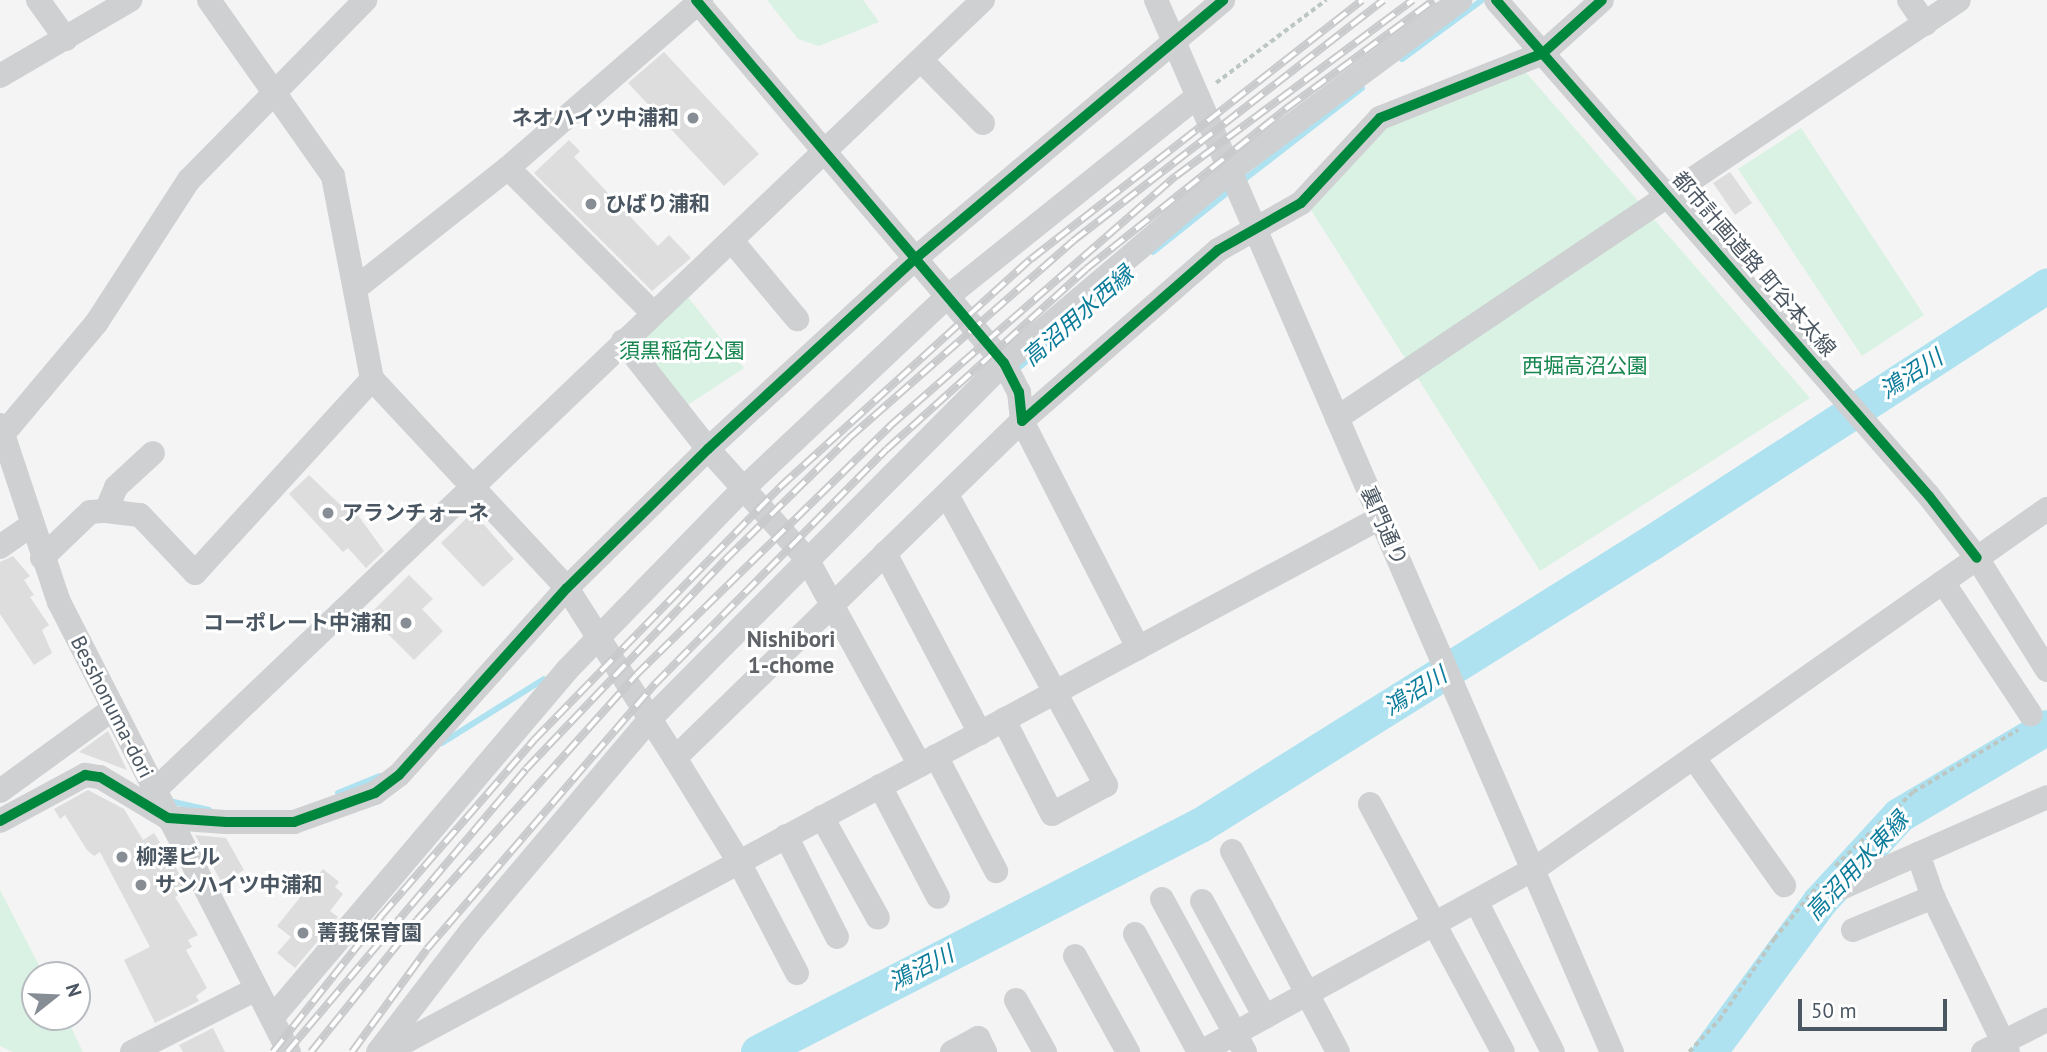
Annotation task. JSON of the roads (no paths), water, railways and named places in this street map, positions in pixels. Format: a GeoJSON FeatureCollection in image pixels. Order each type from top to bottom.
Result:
{"type":"FeatureCollection","features":[{"type":"Feature","properties":{"kind":"street"},"geometry":{"type":"LineString","coordinates":[[38,0],[66,39]]}},
{"type":"Feature","properties":{"kind":"street"},"geometry":{"type":"LineString","coordinates":[[0,76],[130,0]]}},
{"type":"Feature","properties":{"kind":"street"},"geometry":{"type":"LineString","coordinates":[[209,0],[333,176],[372,379],[567,588],[739,862],[797,973]]}},
{"type":"Feature","properties":{"kind":"street"},"geometry":{"type":"LineString","coordinates":[[2,429],[97,322],[189,180],[274,89],[365,0]]}},
{"type":"Feature","properties":{"kind":"street"},"geometry":{"type":"LineString","coordinates":[[160,801],[623,341],[828,152],[983,0]]}},
{"type":"Feature","properties":{"kind":"street","name":"裏門通り"},"geometry":{"type":"LineString","coordinates":[[1156,0],[1380,518],[1536,868],[1612,1052]]}},
{"type":"Feature","properties":{"kind":"street"},"geometry":{"type":"LineString","coordinates":[[378,1052],[470,932],[649,720],[810,564],[1006,366],[1460,0]]}},
{"type":"Feature","properties":{"kind":"street","name":"都市計画道路 町谷本太線"},"geometry":{"type":"LineString","coordinates":[[1496,0],[1671,197],[1871,429],[1977,558],[2047,670]]}},
{"type":"Feature","properties":{"kind":"street"},"geometry":{"type":"LineString","coordinates":[[676,758],[832,601],[947,495],[1022,421],[1218,250],[1256,231],[1301,203],[1392,110],[1543,54],[1602,0]]}},
{"type":"Feature","properties":{"kind":"street"},"geometry":{"type":"LineString","coordinates":[[1909,0],[1925,23]]}},
{"type":"Feature","properties":{"kind":"street"},"geometry":{"type":"LineString","coordinates":[[1337,418],[1671,197],[1959,0]]}},
{"type":"Feature","properties":{"kind":"street"},"geometry":{"type":"LineString","coordinates":[[356,288],[508,169],[698,1],[1006,366],[1019,392],[1022,421],[1138,648]]}},
{"type":"Feature","properties":{"kind":"street"},"geometry":{"type":"LineString","coordinates":[[0,821],[85,775],[100,777],[160,801],[293,822],[375,793],[399,775],[567,588],[708,449],[915,258],[1174,43],[1217,3]]}},
{"type":"Feature","properties":{"kind":"street"},"geometry":{"type":"LineString","coordinates":[[922,61],[983,123]]}},
{"type":"Feature","properties":{"kind":"street"},"geometry":{"type":"LineString","coordinates":[[272,1018],[378,889],[600,638],[743,489],[947,297],[1197,97]]}},
{"type":"Feature","properties":{"kind":"street"},"geometry":{"type":"LineString","coordinates":[[508,169],[653,313]]}},
{"type":"Feature","properties":{"kind":"street"},"geometry":{"type":"LineString","coordinates":[[732,241],[797,319]]}},
{"type":"Feature","properties":{"kind":"street"},"geometry":{"type":"LineString","coordinates":[[623,341],[708,449],[810,564],[996,871]]}},
{"type":"Feature","properties":{"kind":"street"},"geometry":{"type":"LineString","coordinates":[[42,558],[90,512],[141,515],[195,573],[372,379]]}},
{"type":"Feature","properties":{"kind":"street","name":"Besshonuma-dori"},"geometry":{"type":"LineString","coordinates":[[2,429],[42,558],[113,709],[289,1052]]}},
{"type":"Feature","properties":{"kind":"street"},"geometry":{"type":"LineString","coordinates":[[106,512],[116,487],[153,453]]}},
{"type":"Feature","properties":{"kind":"street"},"geometry":{"type":"LineString","coordinates":[[947,495],[1106,785],[1052,814],[1004,720]]}},
{"type":"Feature","properties":{"kind":"street"},"geometry":{"type":"LineString","coordinates":[[1135,934],[1200,1052],[1240,1043],[1265,1017],[1536,868],[2047,509]]}},
{"type":"Feature","properties":{"kind":"street"},"geometry":{"type":"LineString","coordinates":[[386,1052],[1380,518]]}},
{"type":"Feature","properties":{"kind":"street"},"geometry":{"type":"LineString","coordinates":[[0,547],[30,526]]}},
{"type":"Feature","properties":{"kind":"street"},"geometry":{"type":"LineString","coordinates":[[885,553],[980,733]]}},
{"type":"Feature","properties":{"kind":"street"},"geometry":{"type":"LineString","coordinates":[[1943,582],[2031,715]]}},
{"type":"Feature","properties":{"kind":"street"},"geometry":{"type":"LineString","coordinates":[[0,791],[113,709]]}},
{"type":"Feature","properties":{"kind":"street"},"geometry":{"type":"LineString","coordinates":[[1694,758],[1784,885]]}},
{"type":"Feature","properties":{"kind":"street"},"geometry":{"type":"LineString","coordinates":[[880,786],[938,897]]}},
{"type":"Feature","properties":{"kind":"street"},"geometry":{"type":"LineString","coordinates":[[1841,888],[2047,797]]}},
{"type":"Feature","properties":{"kind":"street"},"geometry":{"type":"LineString","coordinates":[[1370,804],[1432,925],[1503,1052]]}},
{"type":"Feature","properties":{"kind":"street"},"geometry":{"type":"LineString","coordinates":[[822,817],[878,918]]}},
{"type":"Feature","properties":{"kind":"street"},"geometry":{"type":"LineString","coordinates":[[786,836],[837,937]]}},
{"type":"Feature","properties":{"kind":"street"},"geometry":{"type":"LineString","coordinates":[[1232,851],[1338,1052]]}},
{"type":"Feature","properties":{"kind":"street"},"geometry":{"type":"LineString","coordinates":[[1918,854],[1933,897],[1998,1048],[2047,1020]]}},
{"type":"Feature","properties":{"kind":"street"},"geometry":{"type":"LineString","coordinates":[[1853,930],[1933,897]]}},
{"type":"Feature","properties":{"kind":"street"},"geometry":{"type":"LineString","coordinates":[[1162,899],[1240,1043]]}},
{"type":"Feature","properties":{"kind":"street"},"geometry":{"type":"LineString","coordinates":[[1202,901],[1265,1017]]}},
{"type":"Feature","properties":{"kind":"street"},"geometry":{"type":"LineString","coordinates":[[1476,901],[1553,1052]]}},
{"type":"Feature","properties":{"kind":"street"},"geometry":{"type":"LineString","coordinates":[[1075,956],[1128,1052]]}},
{"type":"Feature","properties":{"kind":"street"},"geometry":{"type":"LineString","coordinates":[[132,1052],[256,989]]}},
{"type":"Feature","properties":{"kind":"street"},"geometry":{"type":"LineString","coordinates":[[1016,1000],[1045,1052]]}},
{"type":"Feature","properties":{"kind":"street"},"geometry":{"type":"LineString","coordinates":[[952,1052],[978,1038],[985,1052]]}},
{"type":"Feature","properties":{"kind":"waterway","name":"高沼用水西縁"},"geometry":{"type":"LineString","coordinates":[[1402,59],[1482,0]]}},
{"type":"Feature","properties":{"kind":"waterway","name":"高沼用水西縁"},"geometry":{"type":"LineString","coordinates":[[1241,182],[1362,88]]}},
{"type":"Feature","properties":{"kind":"waterway","name":"高沼用水西縁"},"geometry":{"type":"LineString","coordinates":[[1153,252],[1232,189]]}},
{"type":"Feature","properties":{"kind":"waterway","name":"鴻沼川"},"geometry":{"type":"LineString","coordinates":[[758,1052],[1200,825],[1652,542],[2047,285]]}},
{"type":"Feature","properties":{"kind":"waterway","name":"高沼用水西縁"},"geometry":{"type":"LineString","coordinates":[[1015,371],[1078,316]]}},
{"type":"Feature","properties":{"kind":"waterway","name":"高沼用水西縁"},"geometry":{"type":"LineString","coordinates":[[442,743],[544,679]]}},
{"type":"Feature","properties":{"kind":"waterway","name":"高沼用水東縁"},"geometry":{"type":"LineString","coordinates":[[1709,1052],[1819,902],[1899,815],[2047,727]]}},
{"type":"Feature","properties":{"kind":"waterway","name":"高沼用水西縁"},"geometry":{"type":"LineString","coordinates":[[338,793],[380,776]]}},
{"type":"Feature","properties":{"kind":"waterway","name":"高沼用水西縁"},"geometry":{"type":"LineString","coordinates":[[169,801],[209,810]]}},
{"type":"Feature","properties":{"kind":"railway"},"geometry":{"type":"LineString","coordinates":[[273,1052],[382,915],[534,740],[780,487],[1031,259],[1362,0]]}},
{"type":"Feature","properties":{"kind":"railway"},"geometry":{"type":"LineString","coordinates":[[287,1052],[526,769],[725,560],[849,438],[1073,241],[1384,0]]}},
{"type":"Feature","properties":{"kind":"railway"},"geometry":{"type":"LineString","coordinates":[[311,1052],[417,920],[636,675],[890,426],[1176,176],[1413,0]]}},
{"type":"Feature","properties":{"kind":"railway"},"geometry":{"type":"LineString","coordinates":[[352,1052],[427,949],[655,684],[887,449],[1086,269],[1287,108],[1434,0]]}},
{"type":"Feature","properties":{"kind":"place","name":"ネオハイツ中浦和"},"geometry":{"type":"Point","coordinates":[693,118]}},
{"type":"Feature","properties":{"kind":"place","name":"ひばり浦和"},"geometry":{"type":"Point","coordinates":[591,204]}},
{"type":"Feature","properties":{"kind":"place","name":"アランチォーネ"},"geometry":{"type":"Point","coordinates":[328,513]}},
{"type":"Feature","properties":{"kind":"place","name":"コーポレート中浦和"},"geometry":{"type":"Point","coordinates":[406,623]}},
{"type":"Feature","properties":{"kind":"place","name":"柳澤ビル"},"geometry":{"type":"Point","coordinates":[122,857]}},
{"type":"Feature","properties":{"kind":"place","name":"サンハイツ中浦和"},"geometry":{"type":"Point","coordinates":[141,885]}},
{"type":"Feature","properties":{"kind":"place","name":"菁莪保育園"},"geometry":{"type":"Point","coordinates":[303,933]}},
{"type":"Feature","properties":{"kind":"district","name":"Nishibori 1-chome"},"geometry":{"type":"Point","coordinates":[791,652]}},
{"type":"Feature","properties":{"kind":"park label","name":"須黒稲荷公園"},"geometry":{"type":"Point","coordinates":[682,351]}},
{"type":"Feature","properties":{"kind":"park label","name":"西堀高沼公園"},"geometry":{"type":"Point","coordinates":[1585,366]}}]}
